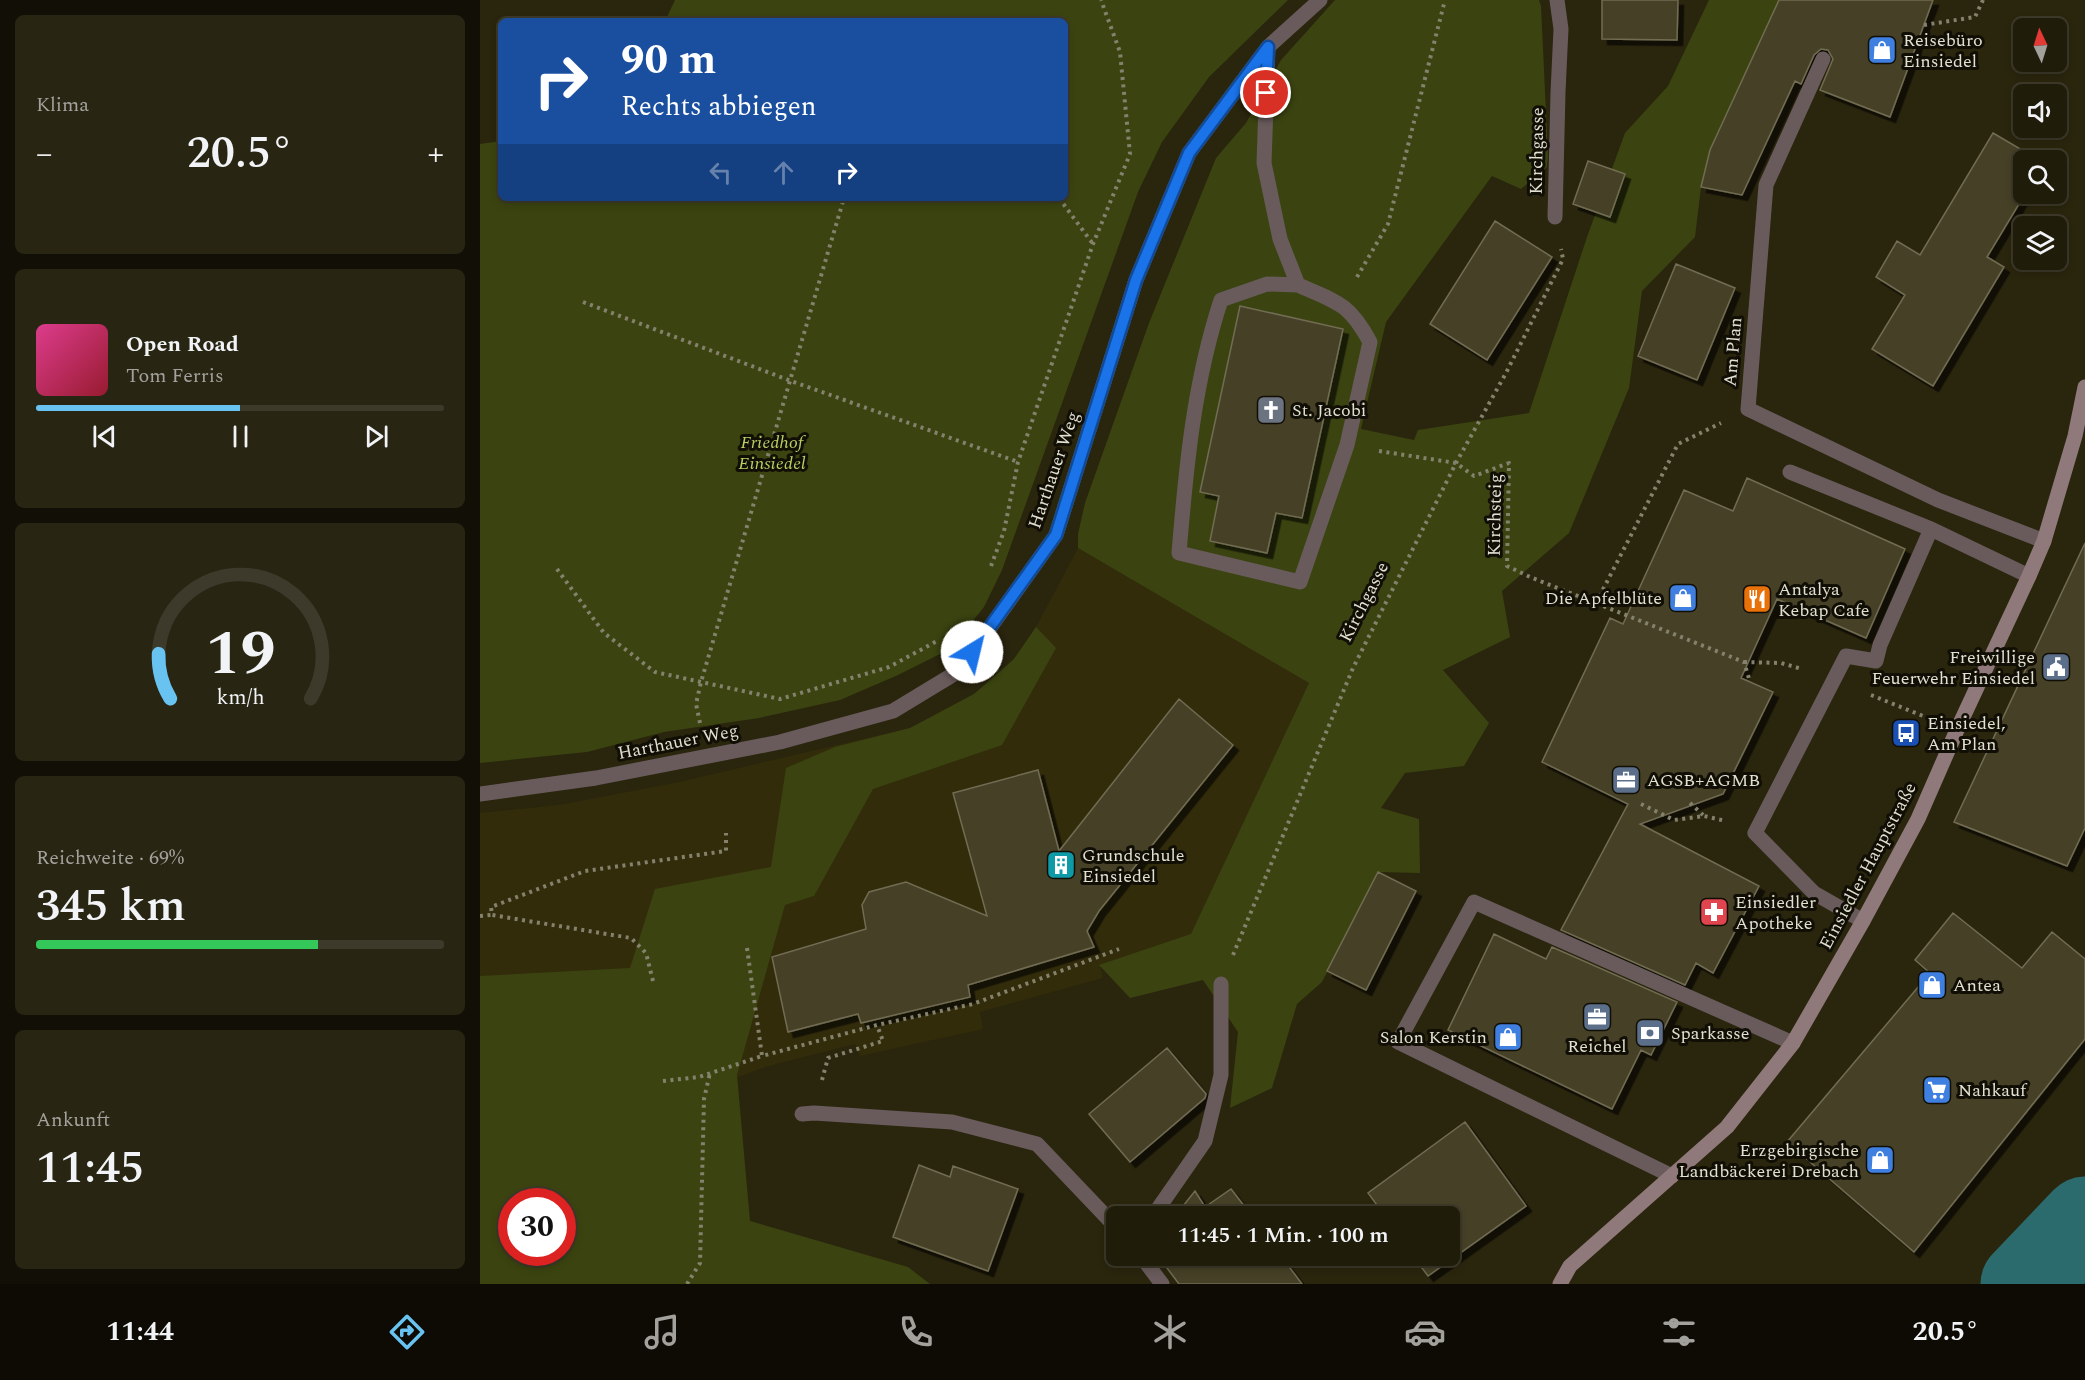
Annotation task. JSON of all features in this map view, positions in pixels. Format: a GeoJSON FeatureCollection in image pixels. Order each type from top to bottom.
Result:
{"type":"FeatureCollection","features":[{"type":"Feature","properties":{"kind":"main road","name":"Einsiedler Hauptstraße"},"geometry":{"type":"LineString","coordinates":[[1560,1284],[1570,1266],[1727,1127],[1793,1043],[1918,819],[2029,576],[2044,541],[2080,437],[2085,387]]}},
{"type":"Feature","properties":{"kind":"street","name":"Kirchgasse"},"geometry":{"type":"LineString","coordinates":[[1555,217],[1561,29],[1557,0]]}},
{"type":"Feature","properties":{"kind":"street","name":"Harthauer Weg"},"geometry":{"type":"LineString","coordinates":[[480,794],[596,778],[780,742],[893,711],[959,671],[1056,535],[1136,280],[1189,153],[1268,47],[1311,3]]}},
{"type":"Feature","properties":{"kind":"street"},"geometry":{"type":"LineString","coordinates":[[1268,47],[1264,164],[1280,239],[1298,285]]}},
{"type":"Feature","properties":{"kind":"street","name":"Am Plan"},"geometry":{"type":"LineString","coordinates":[[1823,58],[1766,185],[1748,409],[1938,500],[2044,541]]}},
{"type":"Feature","properties":{"kind":"street"},"geometry":{"type":"LineString","coordinates":[[1267,284],[1298,285],[1341,303],[1359,321],[1370,342],[1347,445],[1300,582],[1179,553],[1194,411],[1212,329],[1221,300],[1267,284]]}},
{"type":"Feature","properties":{"kind":"street"},"geometry":{"type":"LineString","coordinates":[[1790,472],[1931,530],[2029,576]]}},
{"type":"Feature","properties":{"kind":"street"},"geometry":{"type":"LineString","coordinates":[[1863,921],[1814,893],[1755,833],[1846,656],[1876,661],[1880,645],[1931,530]]}},
{"type":"Feature","properties":{"kind":"street"},"geometry":{"type":"LineString","coordinates":[[1672,1176],[1398,1042],[1474,902],[1793,1043]]}},
{"type":"Feature","properties":{"kind":"street"},"geometry":{"type":"LineString","coordinates":[[1160,1206],[1205,1141],[1221,1075],[1221,984]]}},
{"type":"Feature","properties":{"kind":"street"},"geometry":{"type":"LineString","coordinates":[[808,1113],[952,1122],[1037,1144],[1106,1216]]}},
{"type":"Feature","properties":{"kind":"street"},"geometry":{"type":"LineString","coordinates":[[1148,1266],[1162,1284]]}},
{"type":"Feature","properties":{"kind":"path"},"geometry":{"type":"LineString","coordinates":[[989,570],[1004,531],[1018,462],[1093,244],[1130,154],[1120,52],[1101,0]]}},
{"type":"Feature","properties":{"kind":"path"},"geometry":{"type":"LineString","coordinates":[[1341,303],[1388,224],[1445,0]]}},
{"type":"Feature","properties":{"kind":"path"},"geometry":{"type":"LineString","coordinates":[[1924,25],[1975,17],[1983,0]]}},
{"type":"Feature","properties":{"kind":"path"},"geometry":{"type":"LineString","coordinates":[[707,756],[696,704],[701,682],[843,201]]}},
{"type":"Feature","properties":{"kind":"path"},"geometry":{"type":"LineString","coordinates":[[1061,201],[1093,244]]}},
{"type":"Feature","properties":{"kind":"path","name":"Kirchgasse"},"geometry":{"type":"LineString","coordinates":[[1221,984],[1353,668],[1456,463],[1506,373],[1563,259],[1555,217]]}},
{"type":"Feature","properties":{"kind":"path"},"geometry":{"type":"LineString","coordinates":[[583,302],[791,381],[1018,462]]}},
{"type":"Feature","properties":{"kind":"path"},"geometry":{"type":"LineString","coordinates":[[1748,409],[1678,444],[1596,603],[1744,662],[1781,663]]}},
{"type":"Feature","properties":{"kind":"path"},"geometry":{"type":"LineString","coordinates":[[1347,445],[1456,463]]}},
{"type":"Feature","properties":{"kind":"path","name":"Kirchsteig"},"geometry":{"type":"LineString","coordinates":[[1456,463],[1474,476],[1509,464],[1507,566],[1596,603]]}},
{"type":"Feature","properties":{"kind":"path"},"geometry":{"type":"LineString","coordinates":[[557,569],[604,633],[655,672],[780,699],[889,668],[944,637]]}},
{"type":"Feature","properties":{"kind":"path"},"geometry":{"type":"LineString","coordinates":[[1744,662],[1750,682]]}},
{"type":"Feature","properties":{"kind":"path"},"geometry":{"type":"LineString","coordinates":[[1690,803],[1704,816]]}},
{"type":"Feature","properties":{"kind":"path"},"geometry":{"type":"LineString","coordinates":[[1641,804],[1674,820],[1704,816],[1728,822],[1755,833]]}},
{"type":"Feature","properties":{"kind":"path"},"geometry":{"type":"LineString","coordinates":[[492,915],[491,907],[585,871],[726,851],[726,833]]}},
{"type":"Feature","properties":{"kind":"path"},"geometry":{"type":"LineString","coordinates":[[480,916],[492,915],[631,938],[646,953],[653,981]]}},
{"type":"Feature","properties":{"kind":"path"},"geometry":{"type":"LineString","coordinates":[[747,948],[762,1056]]}},
{"type":"Feature","properties":{"kind":"path"},"geometry":{"type":"LineString","coordinates":[[663,1081],[699,1077],[762,1056],[878,1025],[973,1004],[1119,949]]}},
{"type":"Feature","properties":{"kind":"path"},"geometry":{"type":"LineString","coordinates":[[808,1113],[828,1058],[883,1041],[878,1025]]}},
{"type":"Feature","properties":{"kind":"path"},"geometry":{"type":"LineString","coordinates":[[687,1284],[700,1263],[705,1099],[710,1073]]}},
{"type":"Feature","properties":{"kind":"shaded area"},"geometry":{"type":"Polygon","coordinates":[[[1078,548],[1309,683],[1191,935],[1100,965],[1103,978],[980,1012],[983,1029],[860,1056],[855,1044],[765,1067],[717,1085],[576,1191],[576,1188],[498,1188],[498,1209],[480,1218],[480,813],[559,805],[679,782],[910,728],[974,694],[1014,659],[1036,627],[1078,548]]]}},
{"type":"Feature","properties":{"kind":"green space","name":"Friedhof Einsiedel"},"geometry":{"type":"Polygon","coordinates":[[[675,0],[1288,0],[1209,77],[1162,142],[1138,192],[1002,570],[984,607],[950,649],[840,700],[759,718],[664,732],[587,752],[480,763],[480,144],[498,141],[498,201],[1068,201],[1068,18],[666,18],[675,0]]]}},
{"type":"Feature","properties":{"kind":"green space"},"geometry":{"type":"Polygon","coordinates":[[[1335,0],[1539,0],[1541,6],[1547,167],[1521,189],[1492,176],[1386,322],[1361,429],[1414,440],[1418,430],[1529,413],[1587,237],[1625,133],[1668,86],[1709,0],[1779,0],[1710,150],[1701,187],[1695,237],[1642,291],[1629,388],[1569,533],[1502,591],[1510,637],[1443,670],[1489,723],[1464,766],[1405,773],[1381,808],[1419,819],[1420,873],[1378,872],[1322,982],[1297,1004],[1272,1088],[1230,1108],[1238,1032],[1203,980],[1130,998],[1099,965],[1191,934],[1309,683],[1078,548],[1078,534],[1085,503],[1149,323],[1216,158],[1246,123],[1281,60],[1335,0]]]}},
{"type":"Feature","properties":{"kind":"green space"},"geometry":{"type":"Polygon","coordinates":[[[1036,627],[1056,648],[1002,745],[873,789],[814,896],[785,905],[737,1075],[750,1221],[908,1267],[930,1284],[480,1284],[480,976],[630,968],[655,889],[771,867],[786,768],[835,747],[910,728],[974,694],[1014,659],[1036,627]]]}},
{"type":"Feature","properties":{"kind":"building"},"geometry":{"type":"Polygon","coordinates":[[[1602,0],[1678,0],[1677,40],[1602,39],[1602,0]]]}},
{"type":"Feature","properties":{"kind":"building"},"geometry":{"type":"Polygon","coordinates":[[[1779,0],[1933,0],[1890,117],[1820,90],[1833,59],[1828,50],[1821,49],[1814,55],[1801,84],[1795,81],[1742,195],[1701,187],[1710,150],[1779,0]]]}},
{"type":"Feature","properties":{"kind":"building"},"geometry":{"type":"Polygon","coordinates":[[[1993,133],[2022,150],[2013,150],[2013,204],[2019,204],[1987,257],[2004,267],[1933,386],[1872,349],[1905,295],[1876,277],[1897,241],[1920,255],[1993,133]]]}},
{"type":"Feature","properties":{"kind":"building"},"geometry":{"type":"Polygon","coordinates":[[[1588,161],[1625,174],[1610,217],[1573,204],[1588,161]]]}},
{"type":"Feature","properties":{"kind":"building"},"geometry":{"type":"Polygon","coordinates":[[[1495,221],[1552,257],[1487,360],[1430,324],[1495,221]]]}},
{"type":"Feature","properties":{"kind":"building"},"geometry":{"type":"Polygon","coordinates":[[[1676,264],[1735,288],[1697,380],[1638,356],[1676,264]]]}},
{"type":"Feature","properties":{"kind":"building","name":"St. Jacobi"},"geometry":{"type":"Polygon","coordinates":[[[1240,306],[1343,329],[1302,518],[1276,513],[1267,553],[1210,541],[1219,496],[1200,492],[1240,306]]]}},
{"type":"Feature","properties":{"kind":"building"},"geometry":{"type":"Polygon","coordinates":[[[1747,478],[1905,549],[1866,638],[1777,599],[1741,678],[1773,692],[1723,794],[1640,824],[1759,886],[1713,973],[1696,963],[1685,985],[1561,930],[1628,804],[1542,762],[1610,618],[1623,624],[1684,490],[1733,511],[1747,478]]]}},
{"type":"Feature","properties":{"kind":"building","name":"Freiwillige Feuerwehr Einsiedel"},"geometry":{"type":"Polygon","coordinates":[[[2085,543],[2085,828],[2067,866],[1954,822],[2085,543]]]}},
{"type":"Feature","properties":{"kind":"building","name":"Grundschule Einsiedel"},"geometry":{"type":"Polygon","coordinates":[[[1179,699],[1233,745],[1099,911],[1087,931],[1094,947],[968,985],[970,997],[861,1023],[858,1014],[788,1032],[772,957],[866,929],[862,905],[869,892],[906,882],[987,916],[953,793],[1038,770],[1059,851],[1179,699]]]}},
{"type":"Feature","properties":{"kind":"building"},"geometry":{"type":"Polygon","coordinates":[[[1378,872],[1416,891],[1366,990],[1327,971],[1378,872]]]}},
{"type":"Feature","properties":{"kind":"building","name":"Nahkauf"},"geometry":{"type":"Polygon","coordinates":[[[1953,913],[2022,968],[2052,932],[2085,959],[2085,1039],[1914,1252],[1787,1142],[1930,973],[1915,960],[1953,913]]]}},
{"type":"Feature","properties":{"kind":"building"},"geometry":{"type":"Polygon","coordinates":[[[1494,934],[1546,959],[1552,947],[1677,1002],[1651,1055],[1641,1050],[1612,1109],[1448,1030],[1494,934]]]}},
{"type":"Feature","properties":{"kind":"building"},"geometry":{"type":"Polygon","coordinates":[[[1167,1048],[1206,1094],[1205,1098],[1130,1162],[1089,1114],[1167,1048]]]}},
{"type":"Feature","properties":{"kind":"building"},"geometry":{"type":"Polygon","coordinates":[[[1465,1122],[1526,1206],[1460,1253],[1460,1206],[1378,1206],[1368,1193],[1465,1122]]]}},
{"type":"Feature","properties":{"kind":"building"},"geometry":{"type":"Polygon","coordinates":[[[919,1165],[950,1177],[953,1166],[1018,1189],[988,1271],[893,1237],[919,1165]]]}},
{"type":"Feature","properties":{"kind":"building"},"geometry":{"type":"Polygon","coordinates":[[[1231,1189],[1244,1206],[1206,1206],[1231,1189]]]}},
{"type":"Feature","properties":{"kind":"building"},"geometry":{"type":"Polygon","coordinates":[[[1195,1191],[1204,1206],[1183,1206],[1195,1191]]]}},
{"type":"Feature","properties":{"kind":"building"},"geometry":{"type":"Polygon","coordinates":[[[1166,1266],[1288,1266],[1302,1284],[1179,1284],[1166,1266]]]}},
{"type":"Feature","properties":{"kind":"building"},"geometry":{"type":"Polygon","coordinates":[[[1420,1266],[1442,1266],[1428,1276],[1420,1266]]]}},
{"type":"Feature","properties":{"kind":"waterway"},"geometry":{"type":"LineString","coordinates":[[2024,1284],[2085,1220]]}},
{"type":"Feature","properties":{"kind":"place","name":"Reisebüro Einsiedel"},"geometry":{"type":"Point","coordinates":[1882,50]}},
{"type":"Feature","properties":{"kind":"place","name":"St. Jacobi"},"geometry":{"type":"Point","coordinates":[1271,410]}},
{"type":"Feature","properties":{"kind":"place","name":"Die Apfelblüte"},"geometry":{"type":"Point","coordinates":[1683,598]}},
{"type":"Feature","properties":{"kind":"place","name":"Antalya Kebap Cafe"},"geometry":{"type":"Point","coordinates":[1757,599]}},
{"type":"Feature","properties":{"kind":"place","name":"Freiwillige Feuerwehr Einsiedel"},"geometry":{"type":"Point","coordinates":[2056,667]}},
{"type":"Feature","properties":{"kind":"place","name":"Einsiedel, Am Plan"},"geometry":{"type":"Point","coordinates":[1906,733]}},
{"type":"Feature","properties":{"kind":"place","name":"AGSB+AGMB"},"geometry":{"type":"Point","coordinates":[1626,780]}},
{"type":"Feature","properties":{"kind":"place","name":"Grundschule Einsiedel"},"geometry":{"type":"Point","coordinates":[1061,865]}},
{"type":"Feature","properties":{"kind":"place","name":"Einsiedler Apotheke"},"geometry":{"type":"Point","coordinates":[1714,912]}},
{"type":"Feature","properties":{"kind":"place","name":"Antea"},"geometry":{"type":"Point","coordinates":[1932,985]}},
{"type":"Feature","properties":{"kind":"place","name":"Reichel"},"geometry":{"type":"Point","coordinates":[1597,1017]}},
{"type":"Feature","properties":{"kind":"place","name":"Sparkasse"},"geometry":{"type":"Point","coordinates":[1650,1033]}},
{"type":"Feature","properties":{"kind":"place","name":"Salon Kerstin"},"geometry":{"type":"Point","coordinates":[1508,1037]}},
{"type":"Feature","properties":{"kind":"place","name":"Nahkauf"},"geometry":{"type":"Point","coordinates":[1937,1090]}},
{"type":"Feature","properties":{"kind":"place","name":"Erzgebirgische Landbäckerei Drebach"},"geometry":{"type":"Point","coordinates":[1880,1160]}},
{"type":"Feature","properties":{"kind":"route"},"geometry":{"type":"LineString","coordinates":[[972,652],[1056,535],[1136,280],[1189,153],[1268,47],[1266,93]]}}]}
